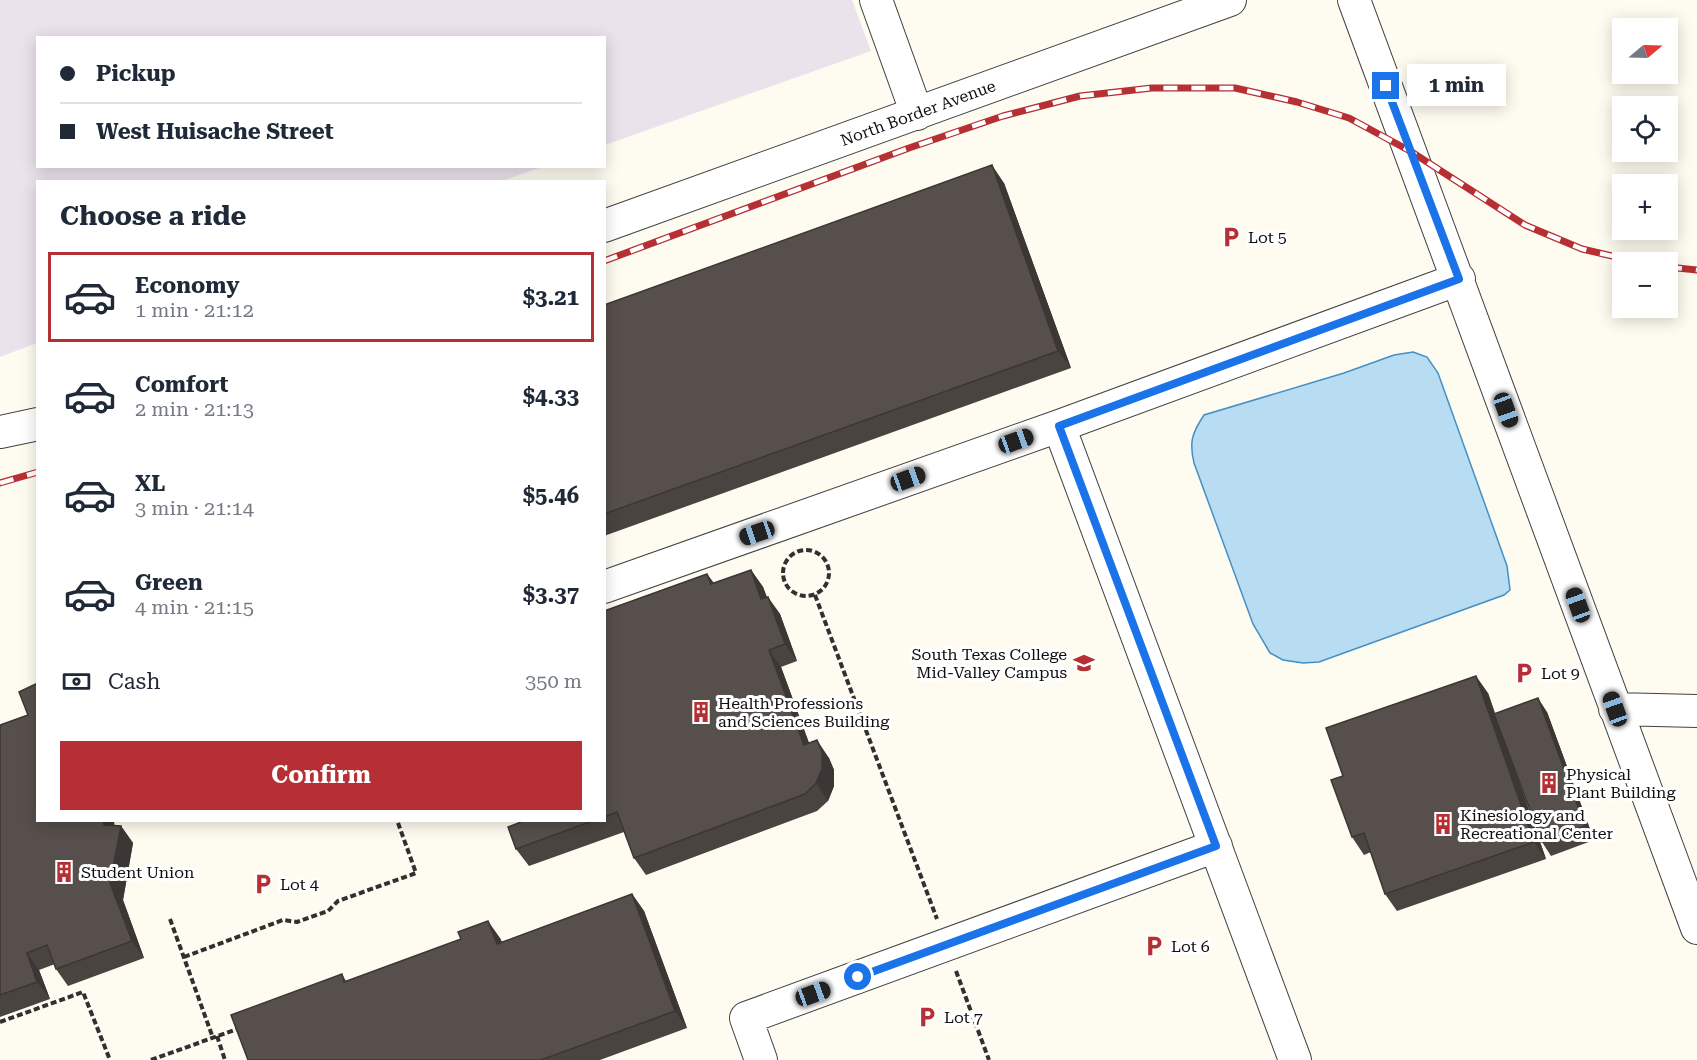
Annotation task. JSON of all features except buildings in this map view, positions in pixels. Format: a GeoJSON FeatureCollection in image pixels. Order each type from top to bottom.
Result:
{"type":"FeatureCollection","features":[{"type":"Feature","properties":{"kind":"street"},"geometry":{"type":"LineString","coordinates":[[876,0],[917,114]]}},
{"type":"Feature","properties":{"kind":"street","name":"North Border Avenue"},"geometry":{"type":"LineString","coordinates":[[606,225],[1230,0]]}},
{"type":"Feature","properties":{"kind":"street"},"geometry":{"type":"LineString","coordinates":[[1354,0],[1697,928]]}},
{"type":"Feature","properties":{"kind":"street"},"geometry":{"type":"LineString","coordinates":[[606,586],[1059,426],[1459,279]]}},
{"type":"Feature","properties":{"kind":"street"},"geometry":{"type":"LineString","coordinates":[[0,432],[36,424]]}},
{"type":"Feature","properties":{"kind":"street"},"geometry":{"type":"LineString","coordinates":[[1059,426],[1295,1060]]}},
{"type":"Feature","properties":{"kind":"street"},"geometry":{"type":"LineString","coordinates":[[1615,709],[1697,711]]}},
{"type":"Feature","properties":{"kind":"street"},"geometry":{"type":"LineString","coordinates":[[761,1060],[746,1018],[1216,846]]}},
{"type":"Feature","properties":{"kind":"path"},"geometry":{"type":"LineString","coordinates":[[800,550],[815,551],[827,562],[830,577],[822,591],[815,595],[800,596],[788,588],[784,581],[783,566],[787,559],[800,550]]}},
{"type":"Feature","properties":{"kind":"path"},"geometry":{"type":"LineString","coordinates":[[815,595],[937,917]]}},
{"type":"Feature","properties":{"kind":"path"},"geometry":{"type":"LineString","coordinates":[[184,957],[283,920],[297,922],[328,911],[338,901],[416,873],[398,822]]}},
{"type":"Feature","properties":{"kind":"path"},"geometry":{"type":"LineString","coordinates":[[170,919],[225,1060]]}},
{"type":"Feature","properties":{"kind":"path"},"geometry":{"type":"LineString","coordinates":[[952,960],[989,1060]]}},
{"type":"Feature","properties":{"kind":"path"},"geometry":{"type":"LineString","coordinates":[[0,1022],[84,992],[110,1060]]}},
{"type":"Feature","properties":{"kind":"path"},"geometry":{"type":"LineString","coordinates":[[151,1060],[250,1024]]}},
{"type":"Feature","properties":{"kind":"shaded area"},"geometry":{"type":"Polygon","coordinates":[[[0,0],[852,0],[871,51],[606,145],[606,36],[36,36],[36,168],[539,168],[505,180],[36,180],[36,343],[0,357],[0,0]]]}},
{"type":"Feature","properties":{"kind":"water"},"geometry":{"type":"Polygon","coordinates":[[[1413,352],[1427,357],[1438,373],[1507,566],[1510,590],[1504,595],[1319,662],[1303,663],[1283,660],[1270,653],[1253,624],[1194,463],[1192,443],[1194,433],[1204,415],[1344,373],[1394,355],[1413,352]]]}},
{"type":"Feature","properties":{"kind":"railway"},"geometry":{"type":"LineString","coordinates":[[606,260],[909,148],[1003,116],[1080,96],[1152,88],[1235,88],[1297,102],[1349,118],[1410,151],[1525,225],[1582,249],[1612,256]]}},
{"type":"Feature","properties":{"kind":"railway"},"geometry":{"type":"LineString","coordinates":[[1678,268],[1697,270]]}},
{"type":"Feature","properties":{"kind":"railway"},"geometry":{"type":"LineString","coordinates":[[0,483],[36,473]]}},
{"type":"Feature","properties":{"kind":"place","name":"Lot 5"},"geometry":{"type":"Point","coordinates":[1231,237]}},
{"type":"Feature","properties":{"kind":"place","name":"South Texas College Mid-Valley Campus"},"geometry":{"type":"Point","coordinates":[1084,663]}},
{"type":"Feature","properties":{"kind":"place","name":"Lot 9"},"geometry":{"type":"Point","coordinates":[1524,673]}},
{"type":"Feature","properties":{"kind":"place","name":"Health Professions and Sciences Building"},"geometry":{"type":"Point","coordinates":[701,712]}},
{"type":"Feature","properties":{"kind":"place","name":"Physical Plant Building"},"geometry":{"type":"Point","coordinates":[1549,783]}},
{"type":"Feature","properties":{"kind":"place","name":"Kinesiology and Recreational Center"},"geometry":{"type":"Point","coordinates":[1443,824]}},
{"type":"Feature","properties":{"kind":"place","name":"Student Union"},"geometry":{"type":"Point","coordinates":[64,872]}},
{"type":"Feature","properties":{"kind":"place","name":"Lot 4"},"geometry":{"type":"Point","coordinates":[263,884]}},
{"type":"Feature","properties":{"kind":"place","name":"Lot 6"},"geometry":{"type":"Point","coordinates":[1154,946]}},
{"type":"Feature","properties":{"kind":"place","name":"Lot 7"},"geometry":{"type":"Point","coordinates":[927,1017]}},
{"type":"Feature","properties":{"kind":"route"},"geometry":{"type":"LineString","coordinates":[[858,977],[1216,846],[1059,426],[1459,279],[1386,86]]}}]}
